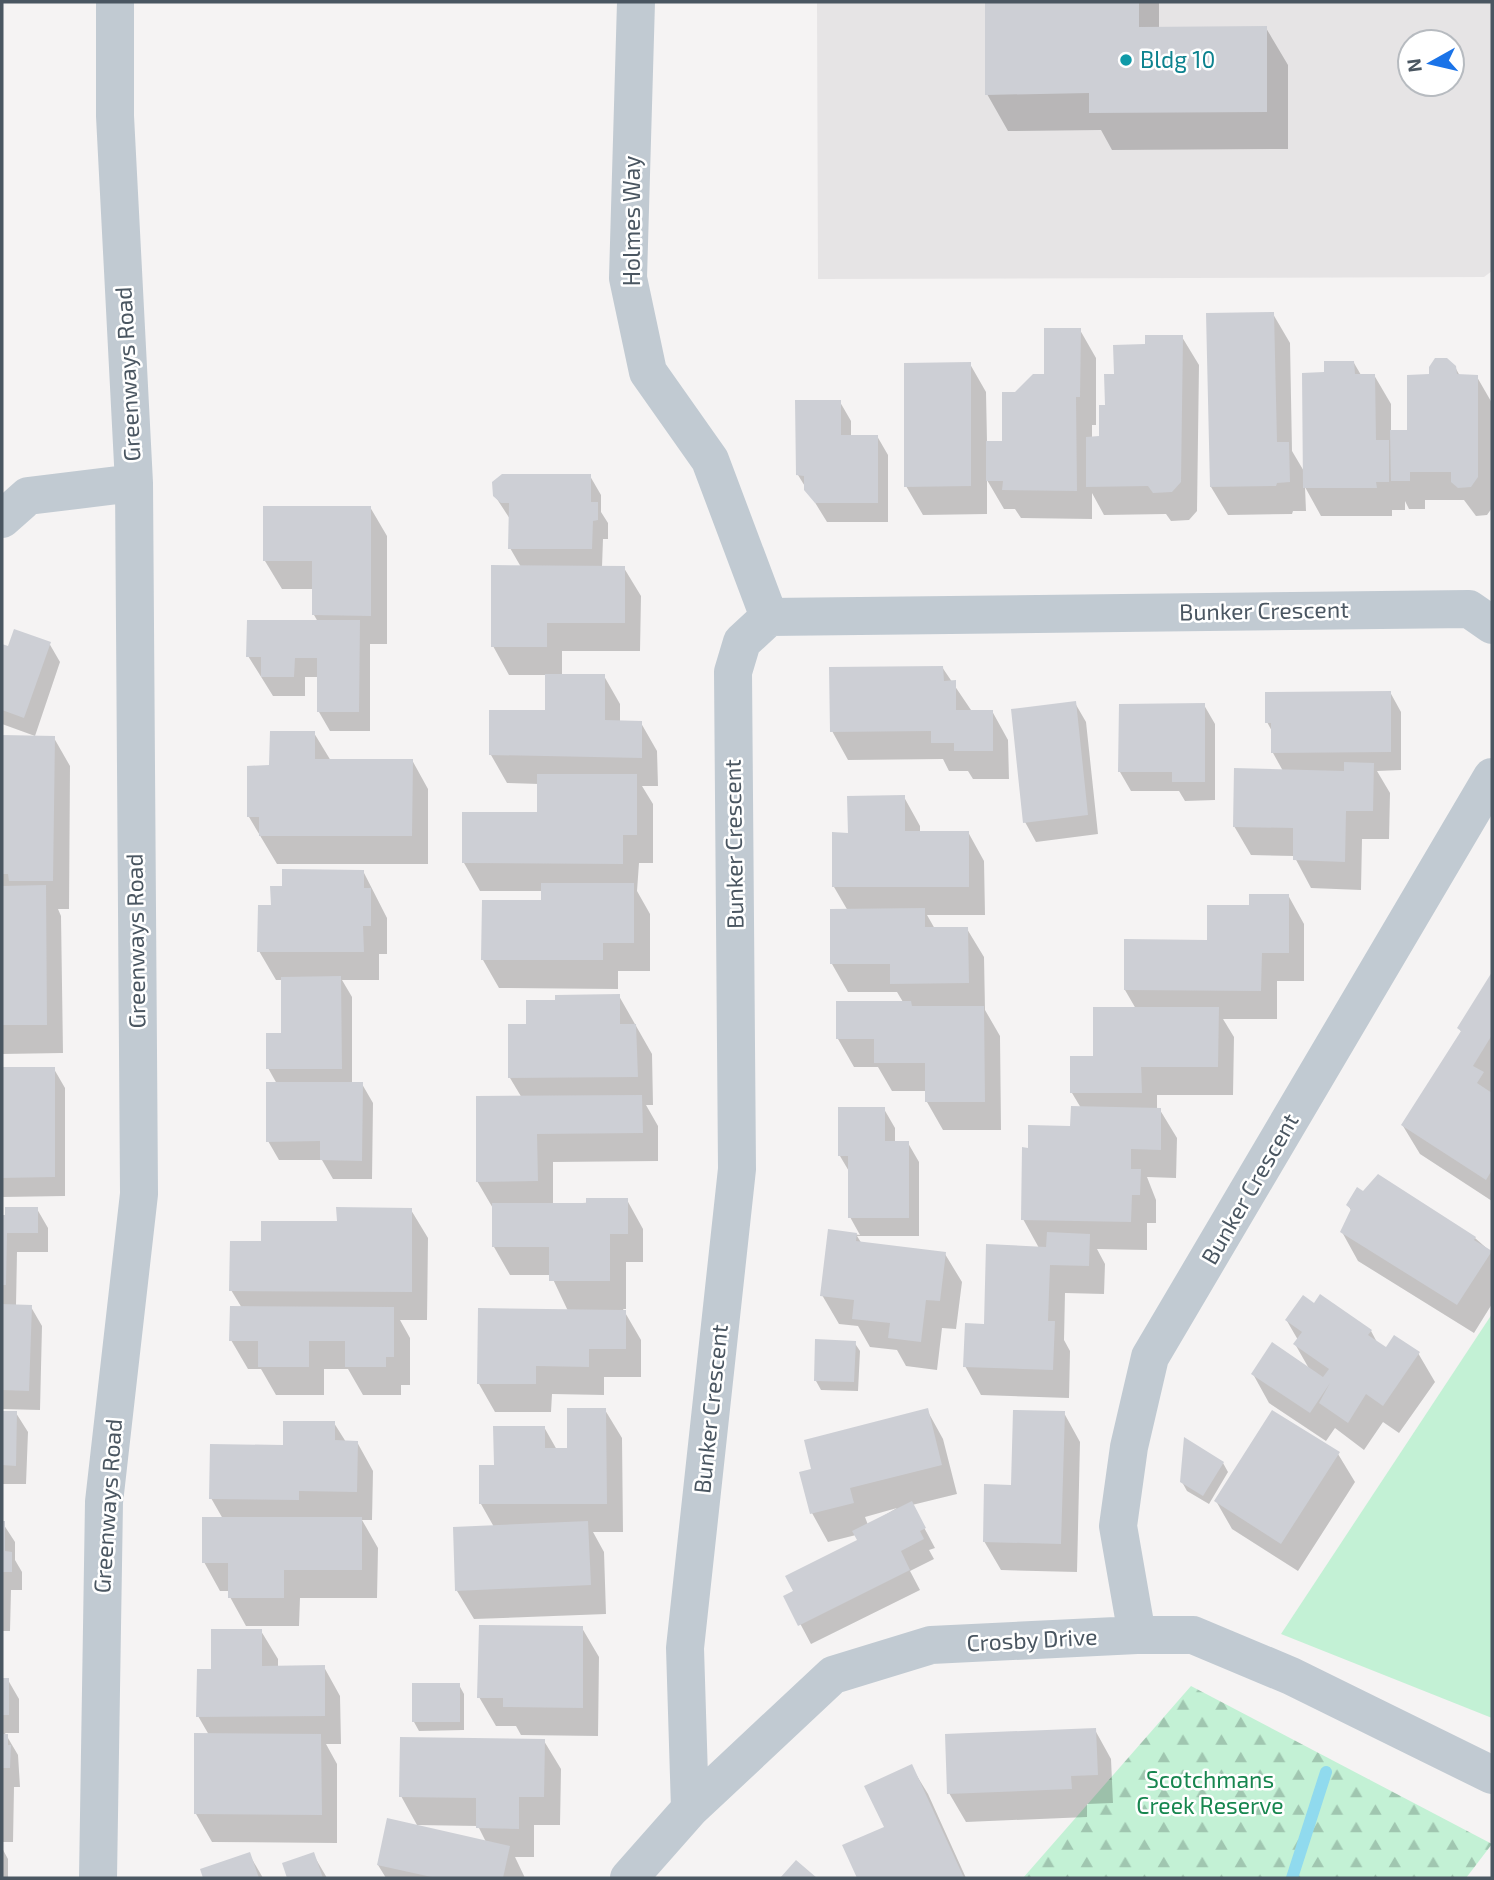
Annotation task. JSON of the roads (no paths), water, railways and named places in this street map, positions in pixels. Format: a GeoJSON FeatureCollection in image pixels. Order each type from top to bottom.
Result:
{"type":"FeatureCollection","features":[{"type":"Feature","properties":{"kind":"street","name":"Greenways Road"},"geometry":{"type":"LineString","coordinates":[[98,1878],[104,1502],[139,1194],[134,483],[115,116],[116,2]]}},
{"type":"Feature","properties":{"kind":"street","name":"Holmes Way"},"geometry":{"type":"LineString","coordinates":[[636,2],[628,278],[648,372],[710,460],[769,617]]}},
{"type":"Feature","properties":{"kind":"street"},"geometry":{"type":"LineString","coordinates":[[2,519],[28,496],[134,483]]}},
{"type":"Feature","properties":{"kind":"street","name":"Bunker Crescent"},"geometry":{"type":"LineString","coordinates":[[690,1809],[685,1648],[737,1169],[733,672],[743,642],[769,617],[1485,613]]}},
{"type":"Feature","properties":{"kind":"street","name":"Bunker Crescent"},"geometry":{"type":"LineString","coordinates":[[1137,1635],[1118,1526],[1129,1447],[1150,1357],[1492,776]]}},
{"type":"Feature","properties":{"kind":"street","name":"Crosby Drive"},"geometry":{"type":"LineString","coordinates":[[629,1878],[690,1809],[833,1675],[931,1645],[1137,1635],[1193,1635],[1291,1676],[1492,1775]]}},
{"type":"Feature","properties":{"kind":"waterway"},"geometry":{"type":"LineString","coordinates":[[1292,1878],[1326,1772]]}},
{"type":"Feature","properties":{"kind":"place","name":"Bldg 10"},"geometry":{"type":"Point","coordinates":[1126,60]}},
{"type":"Feature","properties":{"kind":"park label","name":"Scotchmans Creek Reserve"},"geometry":{"type":"Point","coordinates":[1210,1793]}}]}
